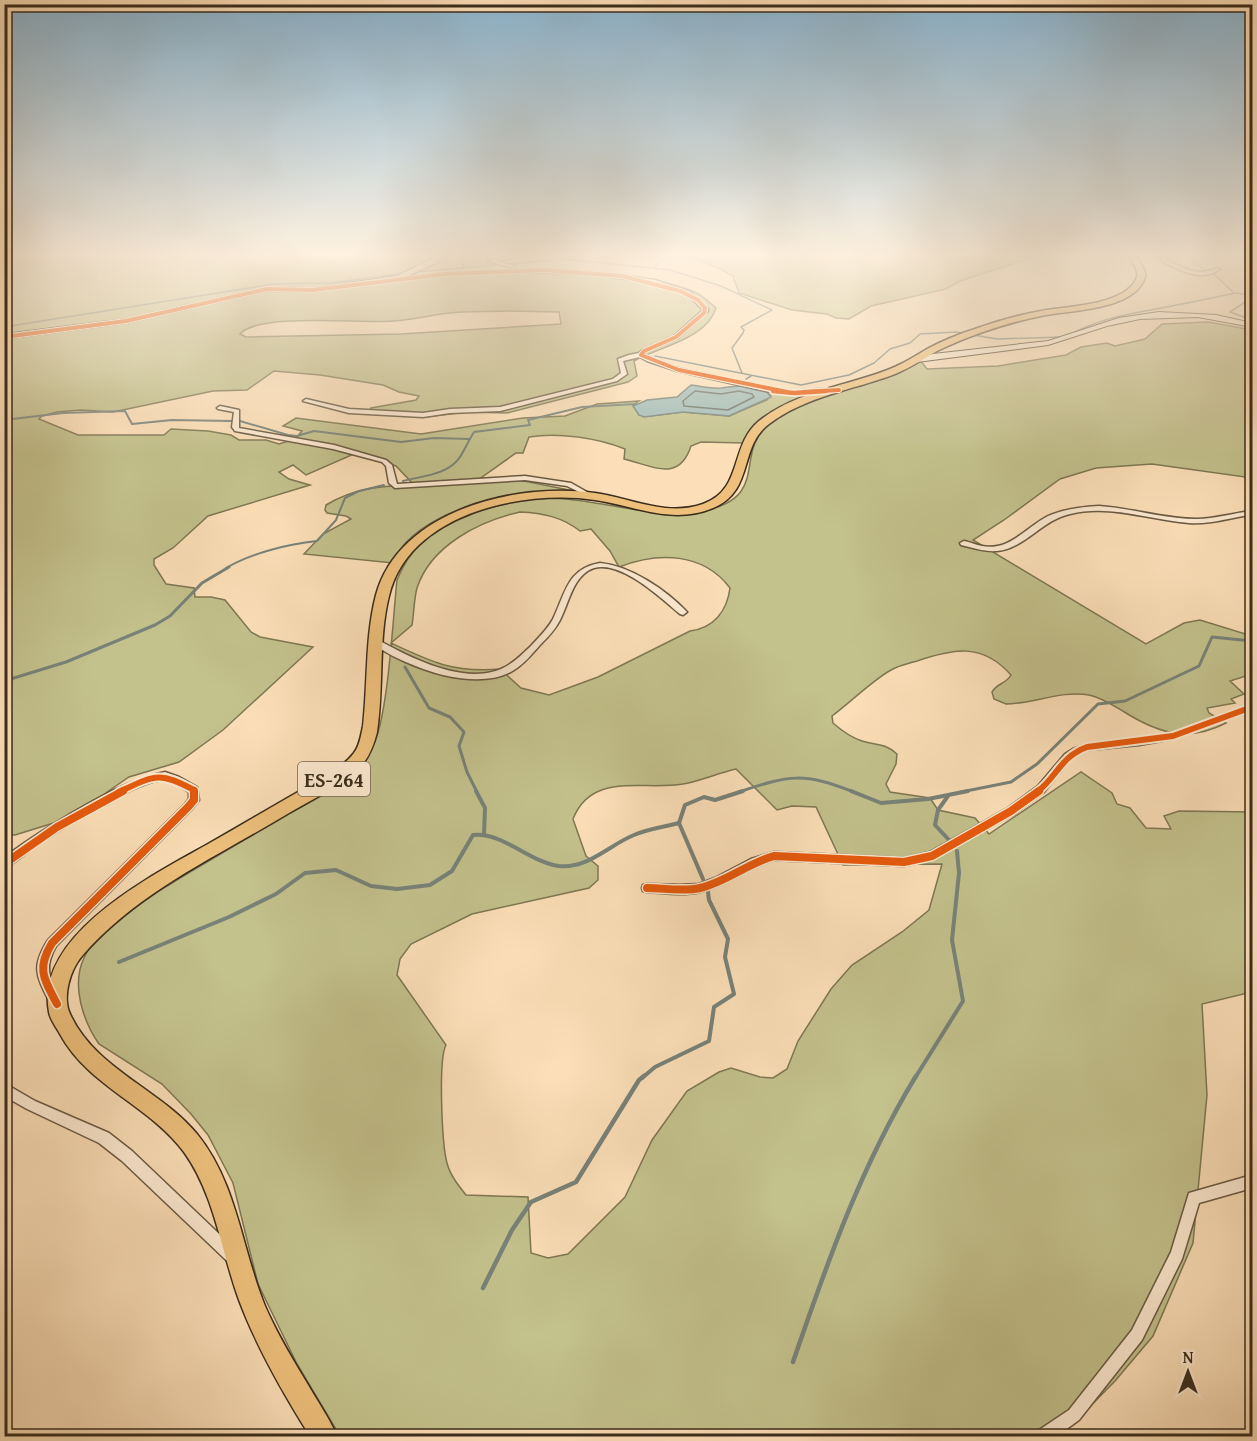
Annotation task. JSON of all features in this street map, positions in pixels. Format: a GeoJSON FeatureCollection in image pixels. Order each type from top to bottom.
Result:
{"type":"FeatureCollection","features":[{"type":"Feature","properties":{"kind":"main road","name":"ES-264"},"geometry":{"type":"LineString","coordinates":[[57,1004],[64,968],[75,948],[89,931],[115,909],[155,883],[327,783],[351,765],[366,744],[370,728],[377,644],[386,580],[396,559],[418,538],[454,516],[490,503],[535,497],[591,496],[642,509],[673,513],[695,510],[718,503],[733,491],[739,477],[746,446],[757,429],[783,411],[897,369],[942,345],[961,346],[978,333],[1014,321]]}},
{"type":"Feature","properties":{"kind":"main road"},"geometry":{"type":"LineString","coordinates":[[57,1004],[62,1024],[77,1045],[103,1069],[147,1102],[184,1136],[202,1159],[218,1194],[237,1260],[264,1332],[324,1437]]}},
{"type":"Feature","properties":{"kind":"street"},"geometry":{"type":"LineString","coordinates":[[4,337],[124,321]]}},
{"type":"Feature","properties":{"kind":"street"},"geometry":{"type":"LineString","coordinates":[[641,355],[644,351],[676,337],[695,321]]}},
{"type":"Feature","properties":{"kind":"street"},"geometry":{"type":"LineString","coordinates":[[917,359],[961,346],[1055,342],[1073,338],[1104,324],[1118,321]]}},
{"type":"Feature","properties":{"kind":"street"},"geometry":{"type":"LineString","coordinates":[[1235,321],[1252,325]]}},
{"type":"Feature","properties":{"kind":"street"},"geometry":{"type":"LineString","coordinates":[[306,402],[332,408],[406,416],[500,409],[615,380],[624,374],[620,360],[641,355],[679,370],[774,391],[794,393],[839,390]]}},
{"type":"Feature","properties":{"kind":"street"},"geometry":{"type":"LineString","coordinates":[[220,408],[237,411],[235,427],[237,430],[334,447],[384,461],[389,465],[392,483],[395,486],[488,478],[525,478],[569,484],[591,496]]}},
{"type":"Feature","properties":{"kind":"street"},"geometry":{"type":"LineString","coordinates":[[964,543],[987,550],[1010,547],[1050,517],[1078,509],[1138,511],[1199,522],[1252,513]]}},
{"type":"Feature","properties":{"kind":"street"},"geometry":{"type":"LineString","coordinates":[[377,644],[416,664],[452,674],[483,675],[503,672],[525,656],[551,628],[573,582],[588,568],[599,564],[629,573],[682,612]]}},
{"type":"Feature","properties":{"kind":"street"},"geometry":{"type":"LineString","coordinates":[[647,888],[698,888],[759,860],[774,856],[904,862],[933,856],[1011,811],[1041,789],[1068,756],[1076,751],[1087,747],[1139,742],[1180,734],[1252,707]]}},
{"type":"Feature","properties":{"kind":"street"},"geometry":{"type":"LineString","coordinates":[[4,864],[43,834],[140,782],[168,776],[194,790],[194,800],[188,807],[52,943],[45,955],[41,973],[57,1004]]}},
{"type":"Feature","properties":{"kind":"street"},"geometry":{"type":"LineString","coordinates":[[4,1089],[31,1105],[105,1138],[237,1260]]}},
{"type":"Feature","properties":{"kind":"street"},"geometry":{"type":"LineString","coordinates":[[1045,1437],[1074,1415],[1137,1335],[1177,1254],[1194,1198],[1252,1182]]}},
{"type":"Feature","properties":{"kind":"shaded area"},"geometry":{"type":"Polygon","coordinates":[[[4,321],[286,321],[251,327],[240,334],[246,337],[401,334],[561,324],[561,321],[709,321],[681,341],[634,361],[637,376],[628,382],[507,413],[467,412],[425,417],[367,413],[371,408],[416,400],[419,396],[399,392],[383,385],[320,375],[274,371],[247,390],[213,391],[113,412],[81,410],[57,412],[39,419],[78,435],[164,435],[171,429],[208,431],[231,435],[239,440],[266,440],[279,444],[295,439],[302,431],[283,426],[296,418],[421,434],[523,418],[565,416],[597,404],[639,401],[633,405],[639,415],[683,412],[729,416],[767,400],[771,395],[766,392],[825,393],[778,412],[745,443],[701,442],[691,446],[680,465],[672,468],[655,468],[624,459],[625,449],[590,439],[552,435],[529,437],[523,453],[516,453],[478,480],[524,481],[579,492],[511,495],[471,505],[451,513],[415,534],[402,548],[393,563],[304,554],[323,534],[351,519],[327,513],[326,505],[358,491],[392,486],[415,486],[396,466],[356,453],[306,475],[293,465],[279,472],[289,479],[310,485],[208,516],[173,548],[154,559],[154,565],[166,584],[194,588],[195,597],[225,600],[251,632],[260,637],[313,647],[223,730],[179,762],[129,777],[107,792],[86,813],[15,835],[5,835],[4,321]]]}},
{"type":"Feature","properties":{"kind":"shaded area"},"geometry":{"type":"Polygon","coordinates":[[[1208,322],[1252,330],[1252,478],[1152,464],[1096,468],[1060,479],[973,540],[1146,644],[1184,623],[1200,620],[1252,636],[1252,674],[1230,681],[1244,694],[1231,699],[1235,703],[1207,708],[1209,713],[1226,723],[1200,732],[1175,733],[1151,726],[1099,698],[1079,694],[1006,704],[994,699],[992,692],[1011,675],[989,657],[967,651],[943,653],[895,668],[872,683],[832,716],[833,723],[850,736],[884,746],[897,754],[896,764],[886,784],[890,792],[930,798],[938,810],[975,818],[989,834],[1081,772],[1112,793],[1117,804],[1130,808],[1146,828],[1171,829],[1164,816],[1179,811],[1252,812],[1252,992],[1202,1004],[1207,1095],[1193,1243],[1153,1336],[1115,1381],[1061,1436],[340,1436],[297,1364],[258,1284],[233,1183],[208,1135],[162,1084],[99,1044],[93,1035],[84,1014],[79,991],[80,969],[91,946],[122,915],[279,818],[369,753],[381,721],[391,643],[443,665],[469,669],[500,669],[521,688],[549,695],[598,677],[690,631],[706,626],[722,611],[730,588],[707,567],[679,558],[649,559],[619,567],[610,551],[591,529],[580,531],[552,517],[520,512],[489,522],[459,537],[433,559],[417,588],[412,625],[392,643],[397,580],[414,550],[439,530],[486,509],[512,502],[539,499],[566,499],[653,512],[688,513],[706,510],[725,504],[738,495],[745,485],[758,437],[767,426],[790,411],[871,380],[898,364],[920,360],[927,369],[998,366],[1066,355],[1081,347],[1107,343],[1115,346],[1145,339],[1162,324],[1208,322]],[[736,769],[683,784],[620,786],[593,794],[582,804],[573,819],[586,856],[598,866],[598,880],[589,888],[472,914],[411,944],[400,959],[397,975],[446,1045],[442,1067],[442,1122],[445,1153],[450,1172],[466,1195],[528,1197],[531,1253],[548,1258],[568,1254],[625,1197],[652,1140],[687,1091],[719,1072],[731,1068],[760,1077],[773,1078],[787,1069],[798,1041],[831,989],[852,965],[902,932],[929,910],[942,864],[843,865],[816,807],[792,806],[777,810],[736,769]]]}},
{"type":"Feature","properties":{"kind":"water"},"geometry":{"type":"Polygon","coordinates":[[[691,385],[714,388],[755,387],[767,392],[771,397],[729,416],[683,412],[644,417],[639,415],[633,406],[647,400],[677,397],[691,385]]]}},
{"type":"Feature","properties":{"kind":"waterway"},"geometry":{"type":"LineString","coordinates":[[4,327],[40,321]]}},
{"type":"Feature","properties":{"kind":"waterway"},"geometry":{"type":"LineString","coordinates":[[742,373],[732,348],[743,333],[744,330],[741,327],[751,321]]}},
{"type":"Feature","properties":{"kind":"waterway"},"geometry":{"type":"LineString","coordinates":[[1073,333],[1103,321]]}},
{"type":"Feature","properties":{"kind":"waterway"},"geometry":{"type":"LineString","coordinates":[[655,356],[801,385],[849,375],[874,363],[890,349],[910,343],[920,334],[956,332],[997,339],[1061,337]]}},
{"type":"Feature","properties":{"kind":"waterway"},"geometry":{"type":"LineString","coordinates":[[746,379],[751,376]]}},
{"type":"Feature","properties":{"kind":"waterway"},"geometry":{"type":"LineString","coordinates":[[403,481],[449,468],[460,457],[474,432],[530,425],[528,420],[582,407],[636,404]]}},
{"type":"Feature","properties":{"kind":"waterway"},"geometry":{"type":"LineString","coordinates":[[4,420],[63,413],[125,411],[132,424],[172,420],[232,421]]}},
{"type":"Feature","properties":{"kind":"waterway"},"geometry":{"type":"LineString","coordinates":[[240,421],[297,436],[314,431],[401,442],[434,438],[469,439]]}},
{"type":"Feature","properties":{"kind":"waterway"},"geometry":{"type":"LineString","coordinates":[[226,568],[270,550],[317,541],[336,520],[345,498],[359,491],[384,485]]}},
{"type":"Feature","properties":{"kind":"waterway"},"geometry":{"type":"LineString","coordinates":[[4,681],[66,662],[155,625],[170,616],[202,583],[229,567]]}},
{"type":"Feature","properties":{"kind":"waterway"},"geometry":{"type":"LineString","coordinates":[[961,792],[1011,782],[1037,764],[1098,704],[1125,701],[1199,666],[1212,637],[1252,641]]}},
{"type":"Feature","properties":{"kind":"waterway"},"geometry":{"type":"LineString","coordinates":[[405,667],[429,708],[450,717],[464,732],[459,746],[467,772],[477,792]]}},
{"type":"Feature","properties":{"kind":"waterway"},"geometry":{"type":"LineString","coordinates":[[739,792],[771,782],[796,778],[822,781],[854,792]]}},
{"type":"Feature","properties":{"kind":"waterway"},"geometry":{"type":"LineString","coordinates":[[476,791],[485,808],[484,834]]}},
{"type":"Feature","properties":{"kind":"waterway"},"geometry":{"type":"LineString","coordinates":[[679,823],[685,805],[704,797],[715,800],[743,791]]}},
{"type":"Feature","properties":{"kind":"waterway"},"geometry":{"type":"LineString","coordinates":[[851,791],[881,803],[928,799],[968,791]]}},
{"type":"Feature","properties":{"kind":"waterway"},"geometry":{"type":"LineString","coordinates":[[948,796],[938,810],[935,825],[949,840]]}},
{"type":"Feature","properties":{"kind":"waterway"},"geometry":{"type":"LineString","coordinates":[[119,962],[229,917],[276,894],[305,873],[336,870],[371,886],[397,889],[430,885],[452,871],[473,835],[495,838],[537,859],[559,866],[570,866],[589,860],[634,835],[679,823]]}},
{"type":"Feature","properties":{"kind":"waterway"},"geometry":{"type":"LineString","coordinates":[[679,823],[703,879]]}},
{"type":"Feature","properties":{"kind":"waterway"},"geometry":{"type":"LineString","coordinates":[[915,1078],[963,1001],[952,940],[959,873],[957,851]]}},
{"type":"Feature","properties":{"kind":"waterway"},"geometry":{"type":"LineString","coordinates":[[642,1078],[655,1067],[709,1041],[714,1007],[734,994],[725,957],[728,939],[709,900],[708,892]]}},
{"type":"Feature","properties":{"kind":"waterway"},"geometry":{"type":"LineString","coordinates":[[483,1288],[512,1230],[531,1202],[576,1182],[639,1080],[644,1076]]}},
{"type":"Feature","properties":{"kind":"waterway"},"geometry":{"type":"LineString","coordinates":[[793,1362],[832,1252],[862,1180],[896,1110],[916,1076]]}},
{"type":"Feature","properties":{"kind":"cycle path"},"geometry":{"type":"LineString","coordinates":[[4,337],[124,321]]}},
{"type":"Feature","properties":{"kind":"cycle path"},"geometry":{"type":"LineString","coordinates":[[694,321],[676,337],[644,351],[641,355],[679,370],[774,391],[794,393],[839,390]]}},
{"type":"Feature","properties":{"kind":"cycle path"},"geometry":{"type":"LineString","coordinates":[[647,888],[699,888],[755,862],[774,856],[904,862],[932,856],[1011,811],[1041,789],[1068,756],[1076,751],[1087,747],[1173,736],[1252,707]]}},
{"type":"Feature","properties":{"kind":"cycle path"},"geometry":{"type":"LineString","coordinates":[[4,864],[57,827],[132,786],[165,776],[194,790],[194,800],[188,807],[52,943],[42,967],[45,980],[57,1004]]}}]}
